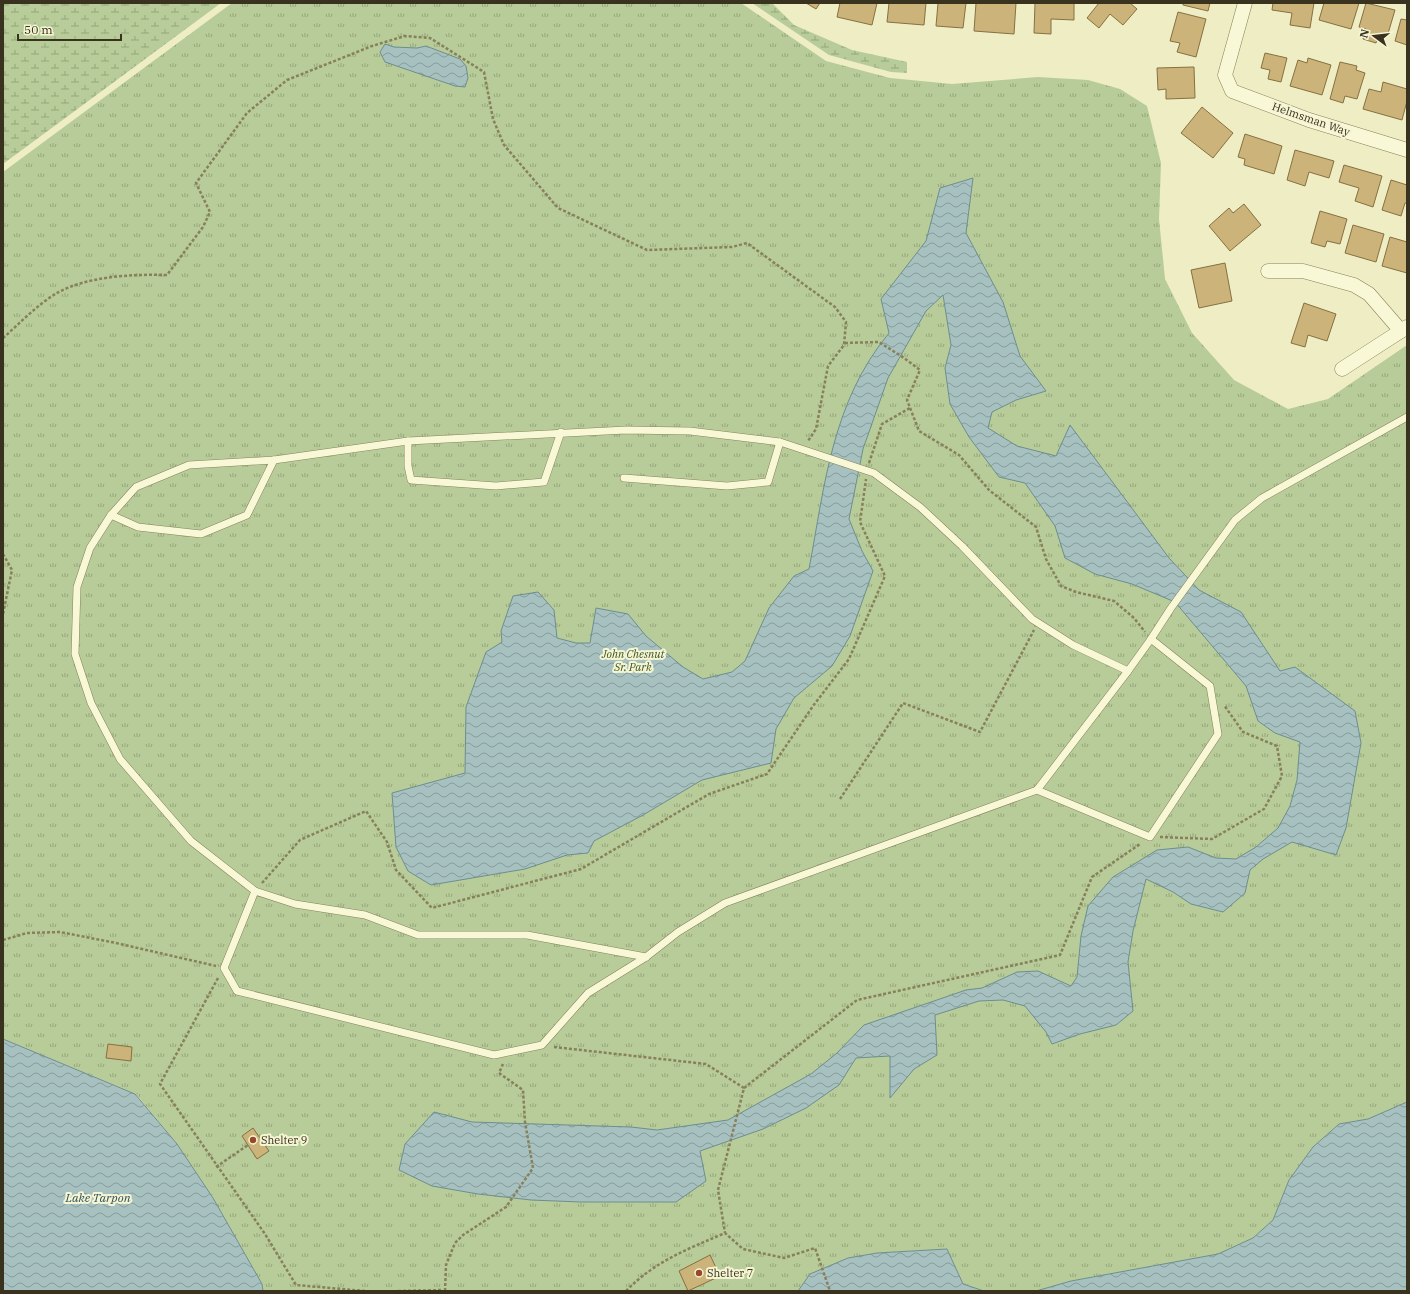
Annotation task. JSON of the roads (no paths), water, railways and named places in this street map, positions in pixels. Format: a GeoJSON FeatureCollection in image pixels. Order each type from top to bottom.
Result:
{"type":"FeatureCollection","features":[{"type":"Feature","properties":{"kind":"street","name":"Helmsman Way"},"geometry":{"type":"LineString","coordinates":[[1245,3],[1225,75],[1232,91],[1309,120],[1407,150]]}},
{"type":"Feature","properties":{"kind":"street"},"geometry":{"type":"LineString","coordinates":[[1268,271],[1302,271],[1354,285],[1369,294],[1404,329],[1342,369]]}},
{"type":"Feature","properties":{"kind":"lane"},"geometry":{"type":"LineString","coordinates":[[255,891],[224,968],[237,991],[494,1055],[542,1045],[588,993],[646,957],[678,932],[725,903],[1037,790],[1128,671],[1170,608],[1235,520],[1262,498],[1407,417]]}},
{"type":"Feature","properties":{"kind":"lane"},"geometry":{"type":"LineString","coordinates":[[646,957],[528,935],[418,935],[365,915],[295,904],[255,891],[192,841],[120,759],[91,704],[75,654],[77,586],[90,548],[111,515],[136,487],[189,465],[274,460],[408,441],[561,432],[626,430],[690,431],[780,442],[874,473],[920,507],[962,546],[1032,619],[1073,645],[1128,671]]}},
{"type":"Feature","properties":{"kind":"lane"},"geometry":{"type":"LineString","coordinates":[[408,441],[408,466],[411,480],[496,486],[544,482],[561,432]]}},
{"type":"Feature","properties":{"kind":"lane"},"geometry":{"type":"LineString","coordinates":[[624,478],[727,486],[768,482],[780,442]]}},
{"type":"Feature","properties":{"kind":"lane"},"geometry":{"type":"LineString","coordinates":[[111,515],[138,528],[201,534],[247,515],[274,460]]}},
{"type":"Feature","properties":{"kind":"lane"},"geometry":{"type":"LineString","coordinates":[[1037,790],[1150,836],[1218,734],[1210,686],[1150,639]]}},
{"type":"Feature","properties":{"kind":"water"},"geometry":{"type":"Polygon","coordinates":[[[385,44],[394,47],[417,48],[426,46],[460,59],[466,66],[468,78],[465,87],[455,86],[385,62],[380,52],[385,44]]]}},
{"type":"Feature","properties":{"kind":"water"},"geometry":{"type":"Polygon","coordinates":[[[973,178],[966,233],[1003,302],[1020,356],[1046,391],[1016,400],[992,412],[988,428],[1017,446],[1056,456],[1070,425],[1169,558],[1199,590],[1241,612],[1280,671],[1295,667],[1355,711],[1361,743],[1346,828],[1336,855],[1292,842],[1263,859],[1250,870],[1245,893],[1223,912],[1191,904],[1173,892],[1146,879],[1133,931],[1128,962],[1133,1011],[1116,1025],[1080,1034],[1052,1044],[1046,1032],[1025,1006],[1003,1000],[979,1001],[935,1015],[937,1055],[914,1069],[890,1098],[890,1056],[856,1058],[839,1085],[806,1108],[763,1129],[700,1151],[706,1181],[676,1202],[581,1202],[531,1200],[478,1194],[432,1186],[399,1170],[405,1144],[434,1112],[472,1122],[631,1127],[657,1130],[728,1120],[811,1074],[837,1053],[864,1025],[966,990],[982,988],[1017,972],[1038,971],[1071,986],[1077,977],[1081,936],[1088,906],[1113,877],[1157,850],[1188,847],[1216,858],[1236,859],[1256,847],[1278,828],[1290,806],[1297,780],[1300,742],[1275,733],[1258,721],[1246,686],[1175,602],[1132,584],[1095,574],[1065,558],[1055,526],[1025,483],[999,477],[969,437],[950,404],[945,368],[951,345],[943,295],[926,311],[888,378],[863,449],[849,519],[862,551],[873,571],[850,636],[832,666],[794,698],[776,729],[771,763],[702,780],[643,815],[594,841],[588,853],[567,855],[525,869],[431,885],[408,871],[396,847],[392,793],[465,773],[466,707],[486,652],[502,642],[501,631],[513,596],[538,592],[554,610],[557,638],[576,643],[590,643],[596,608],[628,614],[646,636],[683,667],[703,679],[732,672],[745,661],[769,608],[794,576],[809,569],[826,475],[843,416],[855,387],[870,359],[889,333],[881,299],[926,241],[940,188],[973,178]]]}},
{"type":"Feature","properties":{"kind":"water","name":"Lake Tarpon"},"geometry":{"type":"Polygon","coordinates":[[[3,1039],[135,1094],[177,1144],[213,1198],[262,1284],[263,1291],[3,1291],[3,1039]]]}},
{"type":"Feature","properties":{"kind":"water"},"geometry":{"type":"Polygon","coordinates":[[[1407,1102],[1407,1291],[1036,1291],[1071,1281],[1218,1254],[1253,1238],[1273,1220],[1289,1180],[1313,1147],[1339,1124],[1368,1119],[1407,1102]]]}},
{"type":"Feature","properties":{"kind":"water"},"geometry":{"type":"Polygon","coordinates":[[[947,1249],[963,1284],[984,1291],[798,1291],[810,1274],[848,1258],[877,1253],[947,1249]]]}},
{"type":"Feature","properties":{"kind":"place","name":"Shelter 9"},"geometry":{"type":"Point","coordinates":[253,1140]}},
{"type":"Feature","properties":{"kind":"place","name":"Shelter 7"},"geometry":{"type":"Point","coordinates":[699,1273]}},
{"type":"Feature","properties":{"kind":"park label","name":"John Chesnut Sr. Park"},"geometry":{"type":"Point","coordinates":[633,660]}}]}
